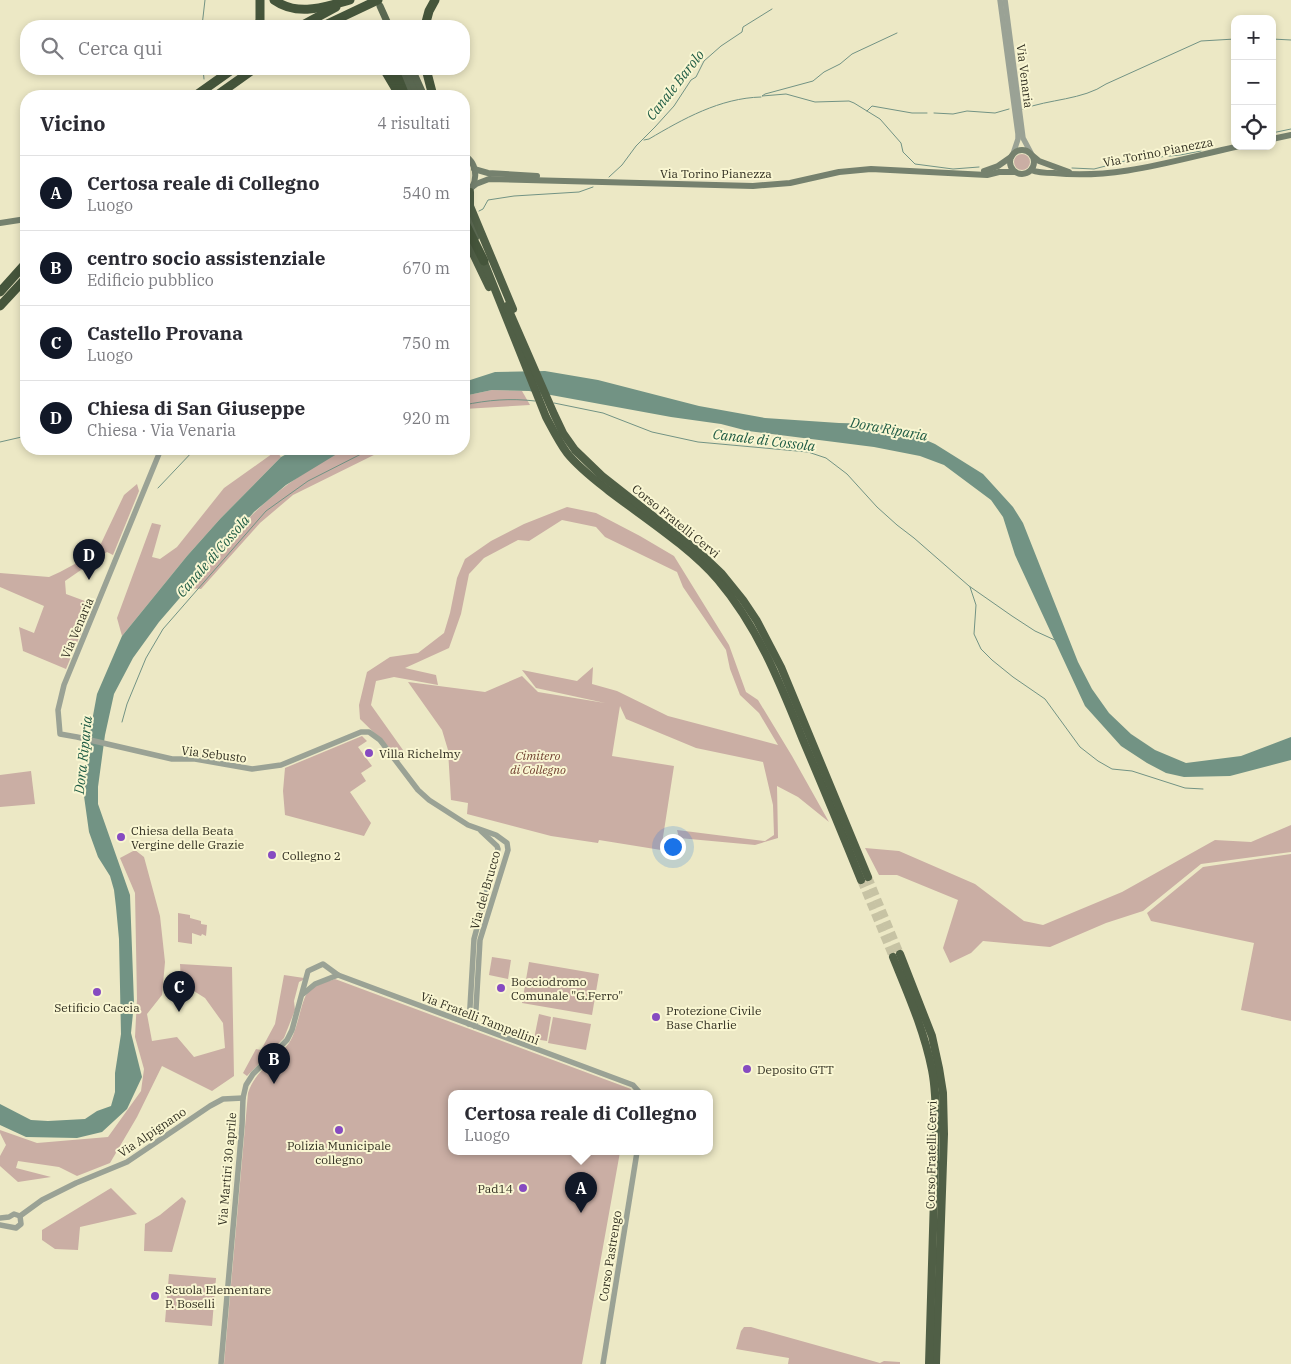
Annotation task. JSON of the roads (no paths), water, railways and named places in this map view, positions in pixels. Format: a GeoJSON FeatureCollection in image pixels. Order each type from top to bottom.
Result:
{"type":"FeatureCollection","features":[{"type":"Feature","properties":{"kind":"highway"},"geometry":{"type":"LineString","coordinates":[[260,0],[260,20]]}},
{"type":"Feature","properties":{"kind":"highway"},"geometry":{"type":"LineString","coordinates":[[274,0],[298,10],[312,10],[350,0]]}},
{"type":"Feature","properties":{"kind":"highway"},"geometry":{"type":"LineString","coordinates":[[312,20],[350,0]]}},
{"type":"Feature","properties":{"kind":"highway"},"geometry":{"type":"LineString","coordinates":[[426,20],[429,10],[435,0]]}},
{"type":"Feature","properties":{"kind":"highway"},"geometry":{"type":"LineString","coordinates":[[337,20],[376,3]]}},
{"type":"Feature","properties":{"kind":"highway"},"geometry":{"type":"LineString","coordinates":[[217,79],[221,75]]}},
{"type":"Feature","properties":{"kind":"highway"},"geometry":{"type":"LineString","coordinates":[[203,90],[223,75]]}},
{"type":"Feature","properties":{"kind":"highway"},"geometry":{"type":"LineString","coordinates":[[224,90],[246,75]]}},
{"type":"Feature","properties":{"kind":"highway"},"geometry":{"type":"LineString","coordinates":[[388,75],[396,90]]}},
{"type":"Feature","properties":{"kind":"highway"},"geometry":{"type":"LineString","coordinates":[[396,75],[403,90]]}},
{"type":"Feature","properties":{"kind":"highway"},"geometry":{"type":"LineString","coordinates":[[428,75],[431,90]]}},
{"type":"Feature","properties":{"kind":"highway"},"geometry":{"type":"LineString","coordinates":[[470,206],[505,288],[514,329]]}},
{"type":"Feature","properties":{"kind":"highway"},"geometry":{"type":"LineString","coordinates":[[470,233],[514,329]]}},
{"type":"Feature","properties":{"kind":"highway"},"geometry":{"type":"LineString","coordinates":[[476,237],[514,329]]}},
{"type":"Feature","properties":{"kind":"highway"},"geometry":{"type":"LineString","coordinates":[[476,237],[484,262]]}},
{"type":"Feature","properties":{"kind":"highway"},"geometry":{"type":"LineString","coordinates":[[470,246],[514,329]]}},
{"type":"Feature","properties":{"kind":"highway"},"geometry":{"type":"LineString","coordinates":[[0,292],[20,270]]}},
{"type":"Feature","properties":{"kind":"highway"},"geometry":{"type":"LineString","coordinates":[[0,306],[20,284]]}},
{"type":"Feature","properties":{"kind":"highway","name":"Corso Fratelli Cervi"},"geometry":{"type":"LineString","coordinates":[[514,329],[550,416],[557,438],[568,455],[582,469],[693,557],[716,578],[736,603],[762,645],[846,844],[865,879],[781,666],[757,621],[743,600],[722,574],[699,552],[588,464],[574,450],[550,416]]}},
{"type":"Feature","properties":{"kind":"highway","name":"Corso Fratelli Cervi"},"geometry":{"type":"LineString","coordinates":[[929,1364],[936,1097],[924,1038],[896,956],[932,1036],[943,1092],[944,1134],[936,1364]]}},
{"type":"Feature","properties":{"kind":"main road"},"geometry":{"type":"LineString","coordinates":[[376,3],[386,20]]}},
{"type":"Feature","properties":{"kind":"main road"},"geometry":{"type":"LineString","coordinates":[[403,75],[409,90]]}},
{"type":"Feature","properties":{"kind":"main road"},"geometry":{"type":"LineString","coordinates":[[409,75],[415,90]]}},
{"type":"Feature","properties":{"kind":"main road"},"geometry":{"type":"LineString","coordinates":[[415,75],[421,90]]}},
{"type":"Feature","properties":{"kind":"main road"},"geometry":{"type":"LineString","coordinates":[[1276,138],[1291,135]]}},
{"type":"Feature","properties":{"kind":"main road","name":"Via Torino Pianezza"},"geometry":{"type":"LineString","coordinates":[[1032,170],[1080,175],[1102,175],[1231,148]]}},
{"type":"Feature","properties":{"kind":"main road"},"geometry":{"type":"LineString","coordinates":[[1024,149],[1032,154],[1034,163],[1032,170],[1026,174],[1016,172],[1011,167],[1012,155],[1024,149]]}},
{"type":"Feature","properties":{"kind":"main road","name":"Via Torino Pianezza"},"geometry":{"type":"LineString","coordinates":[[1032,154],[1038,161],[1048,166],[1080,175]]}},
{"type":"Feature","properties":{"kind":"main road","name":"Via Torino Pianezza"},"geometry":{"type":"LineString","coordinates":[[977,173],[998,166],[1012,155]]}},
{"type":"Feature","properties":{"kind":"main road"},"geometry":{"type":"LineString","coordinates":[[470,160],[474,169],[475,179],[470,190]]}},
{"type":"Feature","properties":{"kind":"main road","name":"Via Torino Pianezza"},"geometry":{"type":"LineString","coordinates":[[474,169],[488,173],[532,175],[574,181]]}},
{"type":"Feature","properties":{"kind":"main road","name":"Via Torino Pianezza"},"geometry":{"type":"LineString","coordinates":[[470,191],[483,180],[490,179],[753,186],[790,183],[839,172],[871,169],[987,175],[999,172],[1016,172]]}},
{"type":"Feature","properties":{"kind":"main road"},"geometry":{"type":"LineString","coordinates":[[0,218],[20,216]]}},
{"type":"Feature","properties":{"kind":"main road"},"geometry":{"type":"LineString","coordinates":[[0,223],[20,220]]}},
{"type":"Feature","properties":{"kind":"main road"},"geometry":{"type":"LineString","coordinates":[[470,221],[476,237]]}},
{"type":"Feature","properties":{"kind":"street","name":"Via Venaria"},"geometry":{"type":"LineString","coordinates":[[1000,0],[1018,134],[1012,155]]}},
{"type":"Feature","properties":{"kind":"street","name":"Via Venaria"},"geometry":{"type":"LineString","coordinates":[[1005,0],[1023,138],[1032,154]]}},
{"type":"Feature","properties":{"kind":"street","name":"Via Venaria"},"geometry":{"type":"LineString","coordinates":[[60,734],[58,710],[64,685],[159,455]]}},
{"type":"Feature","properties":{"kind":"street","name":"Via Sebusto"},"geometry":{"type":"LineString","coordinates":[[60,734],[172,759],[195,759],[252,769],[281,765],[361,732],[369,732],[380,740],[418,790],[429,800],[468,825],[481,831]]}},
{"type":"Feature","properties":{"kind":"street","name":"Via del Brucco"},"geometry":{"type":"LineString","coordinates":[[472,1025],[480,940],[508,848],[506,841],[492,833],[481,831]]}},
{"type":"Feature","properties":{"kind":"street","name":"Via del Brucco"},"geometry":{"type":"LineString","coordinates":[[472,1025],[474,940],[498,852],[497,846],[481,831]]}},
{"type":"Feature","properties":{"kind":"street","name":"Via Fratelli Tampellini"},"geometry":{"type":"LineString","coordinates":[[323,964],[338,975],[633,1085],[638,1090]]}},
{"type":"Feature","properties":{"kind":"street","name":"Via Martiri 30 aprile"},"geometry":{"type":"LineString","coordinates":[[221,1364],[243,1098],[246,1085],[253,1074],[287,1040],[292,1030],[308,972],[323,964]]}},
{"type":"Feature","properties":{"kind":"street"},"geometry":{"type":"LineString","coordinates":[[302,995],[315,984],[338,975]]}},
{"type":"Feature","properties":{"kind":"street","name":"Via Alpignano"},"geometry":{"type":"LineString","coordinates":[[20,1216],[42,1200],[76,1183],[127,1162],[210,1106],[224,1099],[243,1098]]}},
{"type":"Feature","properties":{"kind":"street","name":"Corso Pastrengo"},"geometry":{"type":"LineString","coordinates":[[603,1364],[636,1155]]}},
{"type":"Feature","properties":{"kind":"street"},"geometry":{"type":"LineString","coordinates":[[0,1218],[14,1214],[20,1216],[22,1221],[19,1227],[14,1228],[0,1225]]}},
{"type":"Feature","properties":{"kind":"street"},"geometry":{"type":"LineString","coordinates":[[8,1217],[7,1221],[10,1226]]}},
{"type":"Feature","properties":{"kind":"water","name":"Dora Riparia"},"geometry":{"type":"Polygon","coordinates":[[[545,371],[598,380],[699,406],[765,418],[879,424],[912,434],[935,444],[983,474],[1013,507],[1023,523],[1078,662],[1092,689],[1109,713],[1131,734],[1155,750],[1186,763],[1241,756],[1291,737],[1291,760],[1230,776],[1184,777],[1166,773],[1121,746],[1085,706],[1015,555],[1003,517],[991,500],[944,465],[920,456],[874,447],[748,431],[721,424],[671,417],[529,391],[492,390],[470,395],[470,380],[495,372],[545,371]]]}},
{"type":"Feature","properties":{"kind":"water"},"geometry":{"type":"Polygon","coordinates":[[[285,455],[335,455],[286,485],[254,512],[159,622],[133,658],[114,694],[105,735],[98,787],[98,804],[130,895],[134,1003],[131,1033],[142,1077],[127,1109],[102,1132],[77,1138],[26,1137],[0,1125],[0,1104],[31,1120],[85,1119],[97,1111],[111,1106],[115,1092],[115,1073],[121,1034],[119,939],[116,907],[110,876],[98,857],[89,832],[83,789],[97,694],[122,636],[187,556],[220,519],[285,455]]]}},
{"type":"Feature","properties":{"kind":"waterway"},"geometry":{"type":"LineString","coordinates":[[203,20],[205,0]]}},
{"type":"Feature","properties":{"kind":"waterway","name":"Canale Barolo"},"geometry":{"type":"LineString","coordinates":[[609,177],[674,106],[691,80],[696,77],[704,61],[721,46],[742,32],[743,27],[772,9]]}},
{"type":"Feature","properties":{"kind":"waterway"},"geometry":{"type":"LineString","coordinates":[[897,33],[852,54],[813,81],[762,96],[786,94],[815,102],[849,101],[880,119],[901,143],[903,152],[915,164],[953,169],[979,167]]}},
{"type":"Feature","properties":{"kind":"waterway"},"geometry":{"type":"LineString","coordinates":[[1023,109],[1087,93],[1201,41],[1231,39]]}},
{"type":"Feature","properties":{"kind":"waterway"},"geometry":{"type":"LineString","coordinates":[[1276,39],[1291,40]]}},
{"type":"Feature","properties":{"kind":"waterway"},"geometry":{"type":"LineString","coordinates":[[204,75],[204,79]]}},
{"type":"Feature","properties":{"kind":"waterway"},"geometry":{"type":"LineString","coordinates":[[644,140],[717,105],[746,98],[761,97]]}},
{"type":"Feature","properties":{"kind":"waterway"},"geometry":{"type":"LineString","coordinates":[[867,111],[872,106],[912,113],[927,113]]}},
{"type":"Feature","properties":{"kind":"waterway"},"geometry":{"type":"LineString","coordinates":[[934,113],[953,114],[967,111],[995,113],[1009,109]]}},
{"type":"Feature","properties":{"kind":"waterway"},"geometry":{"type":"LineString","coordinates":[[1276,132],[1291,129]]}},
{"type":"Feature","properties":{"kind":"waterway"},"geometry":{"type":"LineString","coordinates":[[1072,168],[1094,169],[1129,160],[1201,151]]}},
{"type":"Feature","properties":{"kind":"waterway","name":"Canale Barolo"},"geometry":{"type":"LineString","coordinates":[[479,211],[483,209],[488,200],[514,196],[579,192],[593,187]]}},
{"type":"Feature","properties":{"kind":"waterway","name":"Canale di Cossola"},"geometry":{"type":"LineString","coordinates":[[470,404],[499,400],[535,401]]}},
{"type":"Feature","properties":{"kind":"waterway","name":"Canale di Cossola"},"geometry":{"type":"LineString","coordinates":[[554,403],[603,413],[652,432],[698,442],[808,452],[826,458],[847,474],[877,507],[897,525],[969,586],[1035,631],[1057,641]]}},
{"type":"Feature","properties":{"kind":"waterway"},"geometry":{"type":"LineString","coordinates":[[0,442],[20,437]]}},
{"type":"Feature","properties":{"kind":"waterway","name":"Canale Barolo"},"geometry":{"type":"LineString","coordinates":[[158,488],[189,455]]}},
{"type":"Feature","properties":{"kind":"waterway","name":"Canale di Cossola"},"geometry":{"type":"LineString","coordinates":[[122,722],[127,704],[146,658],[163,629],[266,511],[308,481],[359,455]]}},
{"type":"Feature","properties":{"kind":"waterway"},"geometry":{"type":"LineString","coordinates":[[970,587],[976,605],[974,634],[981,649],[1013,677],[1045,699],[1080,747],[1112,769],[1132,771],[1185,788],[1203,789]]}},
{"type":"Feature","properties":{"kind":"tunnel"},"geometry":{"type":"LineString","coordinates":[[868,877],[900,954]]}},
{"type":"Feature","properties":{"kind":"tunnel"},"geometry":{"type":"LineString","coordinates":[[861,880],[893,957]]}},
{"type":"Feature","properties":{"kind":"place","name":"Chiesa di San Giuseppe"},"geometry":{"type":"Point","coordinates":[89,580]}},
{"type":"Feature","properties":{"kind":"place","name":"Villa Richelmy"},"geometry":{"type":"Point","coordinates":[369,753]}},
{"type":"Feature","properties":{"kind":"place","name":"Chiesa della Beata Vergine delle Grazie"},"geometry":{"type":"Point","coordinates":[121,837]}},
{"type":"Feature","properties":{"kind":"place","name":"Collegno 2"},"geometry":{"type":"Point","coordinates":[272,855]}},
{"type":"Feature","properties":{"kind":"place","name":"Bocciodromo Comunale \"G.Ferro\""},"geometry":{"type":"Point","coordinates":[501,988]}},
{"type":"Feature","properties":{"kind":"place","name":"Setificio Caccia"},"geometry":{"type":"Point","coordinates":[97,992]}},
{"type":"Feature","properties":{"kind":"place","name":"Castello Provana"},"geometry":{"type":"Point","coordinates":[179,1012]}},
{"type":"Feature","properties":{"kind":"place","name":"Protezione Civile Base Charlie"},"geometry":{"type":"Point","coordinates":[656,1017]}},
{"type":"Feature","properties":{"kind":"place","name":"Deposito GTT"},"geometry":{"type":"Point","coordinates":[747,1069]}},
{"type":"Feature","properties":{"kind":"place","name":"centro socio assistenziale"},"geometry":{"type":"Point","coordinates":[274,1084]}},
{"type":"Feature","properties":{"kind":"place","name":"Polizia Municipale collegno"},"geometry":{"type":"Point","coordinates":[339,1130]}},
{"type":"Feature","properties":{"kind":"place","name":"Pad14"},"geometry":{"type":"Point","coordinates":[523,1188]}},
{"type":"Feature","properties":{"kind":"place","name":"Certosa reale di Collegno"},"geometry":{"type":"Point","coordinates":[581,1213]}},
{"type":"Feature","properties":{"kind":"place","name":"Scuola Elementare P. Boselli"},"geometry":{"type":"Point","coordinates":[155,1296]}},
{"type":"Feature","properties":{"kind":"park label","name":"Cimitero di Collegno"},"geometry":{"type":"Point","coordinates":[538,762]}}]}
